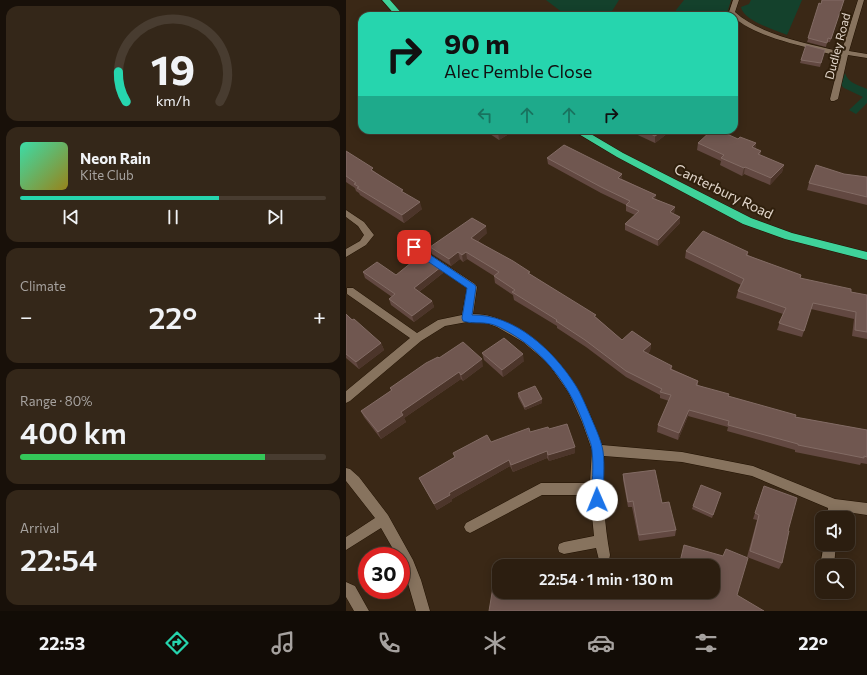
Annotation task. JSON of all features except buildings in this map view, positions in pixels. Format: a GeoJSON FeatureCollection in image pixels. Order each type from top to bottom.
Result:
{"type":"FeatureCollection","features":[{"type":"Feature","properties":{"kind":"highway"},"geometry":{"type":"LineString","coordinates":[[386,0],[396,12]]}},
{"type":"Feature","properties":{"kind":"highway","name":"Canterbury Road"},"geometry":{"type":"LineString","coordinates":[[584,134],[747,221],[789,236],[867,256]]}},
{"type":"Feature","properties":{"kind":"street"},"geometry":{"type":"LineString","coordinates":[[732,12],[736,0]]}},
{"type":"Feature","properties":{"kind":"street","name":"Dudley Road"},"geometry":{"type":"LineString","coordinates":[[834,99],[845,52],[861,0]]}},
{"type":"Feature","properties":{"kind":"street"},"geometry":{"type":"LineString","coordinates":[[738,19],[776,36],[796,42],[838,53],[845,52],[867,56]]}},
{"type":"Feature","properties":{"kind":"street"},"geometry":{"type":"LineString","coordinates":[[346,213],[361,224],[369,235],[364,243],[346,254]]}},
{"type":"Feature","properties":{"kind":"street"},"geometry":{"type":"LineString","coordinates":[[414,247],[472,287],[466,318]]}},
{"type":"Feature","properties":{"kind":"street"},"geometry":{"type":"LineString","coordinates":[[350,291],[417,338]]}},
{"type":"Feature","properties":{"kind":"street"},"geometry":{"type":"LineString","coordinates":[[346,398],[417,338],[442,323],[466,318],[485,318],[501,324],[528,339],[552,360],[573,390],[588,422],[598,450],[596,489],[598,521],[604,555]]}},
{"type":"Feature","properties":{"kind":"street"},"geometry":{"type":"LineString","coordinates":[[598,450],[682,457],[753,471],[835,505],[867,509]]}},
{"type":"Feature","properties":{"kind":"street"},"geometry":{"type":"LineString","coordinates":[[346,473],[384,519],[406,558],[421,598],[423,611]]}},
{"type":"Feature","properties":{"kind":"street"},"geometry":{"type":"LineString","coordinates":[[470,527],[541,489],[596,489]]}},
{"type":"Feature","properties":{"kind":"street"},"geometry":{"type":"LineString","coordinates":[[834,511],[835,505]]}},
{"type":"Feature","properties":{"kind":"street"},"geometry":{"type":"LineString","coordinates":[[346,544],[384,519]]}},
{"type":"Feature","properties":{"kind":"street"},"geometry":{"type":"LineString","coordinates":[[564,548],[602,541]]}},
{"type":"Feature","properties":{"kind":"street"},"geometry":{"type":"LineString","coordinates":[[346,588],[350,591],[362,611]]}},
{"type":"Feature","properties":{"kind":"green space"},"geometry":{"type":"Polygon","coordinates":[[[546,0],[619,0],[612,12],[562,12],[546,0]]]}},
{"type":"Feature","properties":{"kind":"green space"},"geometry":{"type":"Polygon","coordinates":[[[684,0],[731,0],[727,12],[676,12],[684,0]]]}},
{"type":"Feature","properties":{"kind":"green space"},"geometry":{"type":"Polygon","coordinates":[[[751,0],[802,0],[787,35],[747,17],[741,7],[749,4],[751,0]]]}},
{"type":"Feature","properties":{"kind":"green space"},"geometry":{"type":"Polygon","coordinates":[[[845,73],[848,79],[867,89],[867,103],[856,114],[849,110],[863,97],[841,85],[845,73]]]}},
{"type":"Feature","properties":{"kind":"route"},"geometry":{"type":"LineString","coordinates":[[414,247],[472,287],[466,318],[485,318],[501,324],[528,339],[552,360],[573,390],[588,422],[598,450],[596,489],[597,500]]}}]}
